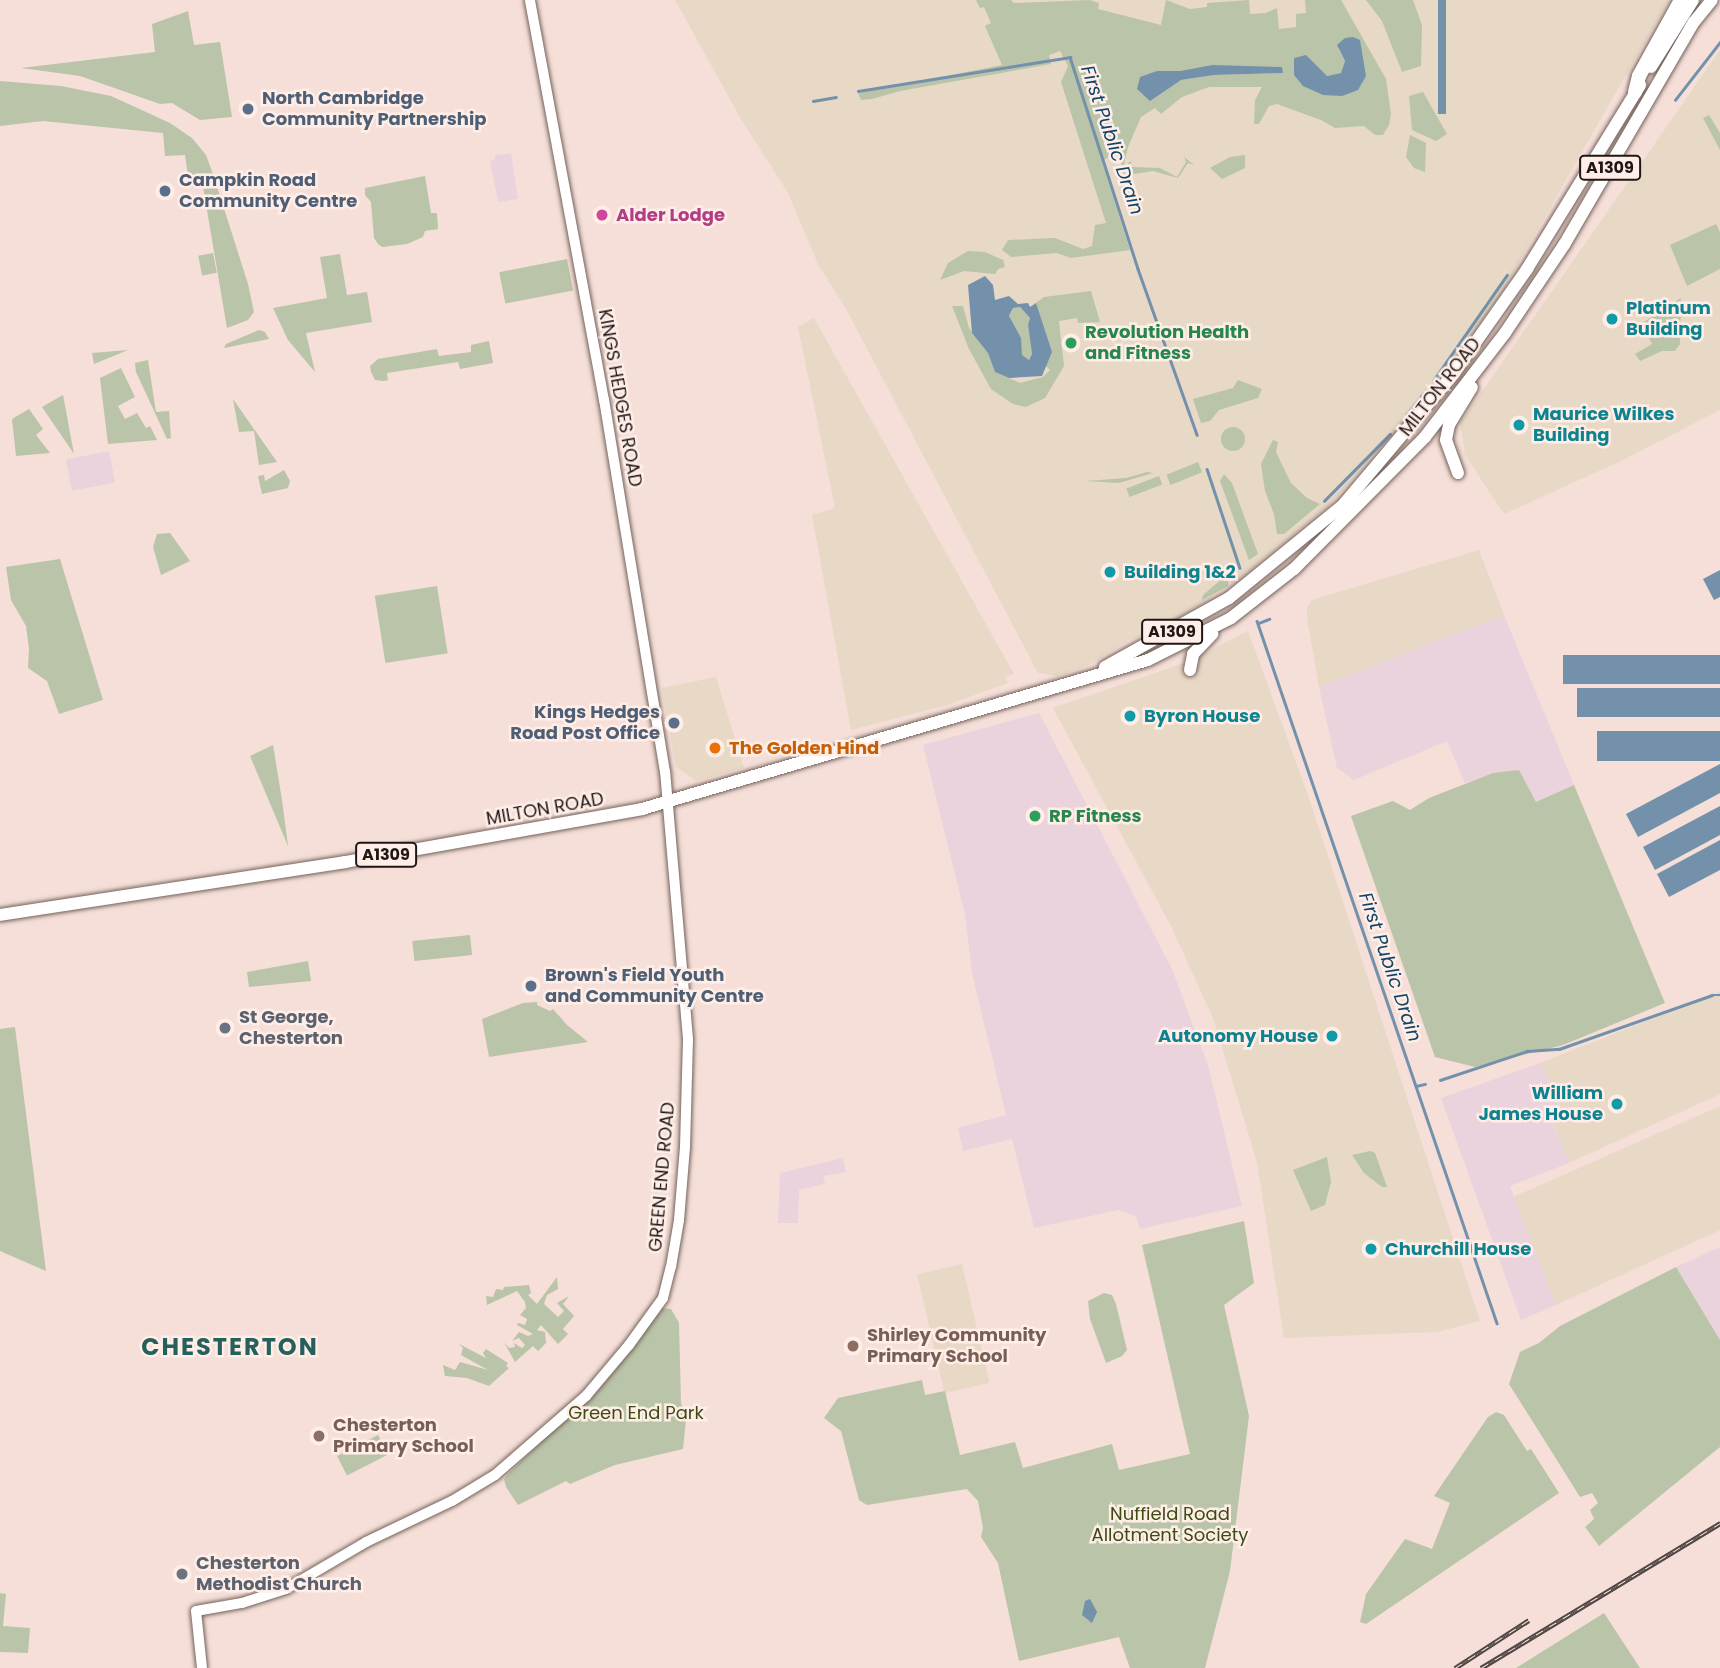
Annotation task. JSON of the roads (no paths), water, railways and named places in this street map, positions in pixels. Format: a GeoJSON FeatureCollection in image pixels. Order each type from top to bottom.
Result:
{"type":"FeatureCollection","features":[{"type":"Feature","properties":{"kind":"highway"},"geometry":{"type":"LineString","coordinates":[[1635,92],[1639,76],[1681,0]]}},
{"type":"Feature","properties":{"kind":"main road","name":"MILTON ROAD"},"geometry":{"type":"LineString","coordinates":[[1083,678],[1206,613],[1277,561],[1343,505],[1454,373],[1527,268],[1693,0]]}},
{"type":"Feature","properties":{"kind":"main road","name":"MILTON ROAD"},"geometry":{"type":"LineString","coordinates":[[0,915],[363,859],[668,803],[1148,660],[1181,645],[1231,618],[1294,569],[1353,513],[1425,437],[1505,333],[1564,245],[1694,22],[1712,0]]}},
{"type":"Feature","properties":{"kind":"main road","name":"A1309"},"geometry":{"type":"LineString","coordinates":[[1458,473],[1446,440],[1449,425],[1505,333]]}},
{"type":"Feature","properties":{"kind":"main road","name":"A1309"},"geometry":{"type":"LineString","coordinates":[[1277,561],[1297,556],[1353,513]]}},
{"type":"Feature","properties":{"kind":"main road","name":"A1309"},"geometry":{"type":"LineString","coordinates":[[1190,670],[1199,645],[1231,618]]}},
{"type":"Feature","properties":{"kind":"main road","name":"A1309"},"geometry":{"type":"LineString","coordinates":[[1122,657],[1136,656],[1169,642],[1181,645]]}},
{"type":"Feature","properties":{"kind":"street","name":"KINGS HEDGES ROAD"},"geometry":{"type":"LineString","coordinates":[[530,0],[604,400],[668,803]]}},
{"type":"Feature","properties":{"kind":"street","name":"GREEN END ROAD"},"geometry":{"type":"LineString","coordinates":[[202,1668],[196,1611],[242,1603],[286,1589],[366,1542],[452,1501],[495,1475],[586,1396],[629,1345],[663,1298],[679,1220],[688,1084],[687,992],[668,803]]}},
{"type":"Feature","properties":{"kind":"water"},"geometry":{"type":"Polygon","coordinates":[[[1438,0],[1446,0],[1446,114],[1438,114],[1438,0]]]}},
{"type":"Feature","properties":{"kind":"water"},"geometry":{"type":"Polygon","coordinates":[[[1345,38],[1360,40],[1366,76],[1358,90],[1342,96],[1323,95],[1303,86],[1294,75],[1294,58],[1306,55],[1327,76],[1341,73],[1345,61],[1337,45],[1345,38]]]}},
{"type":"Feature","properties":{"kind":"water"},"geometry":{"type":"Polygon","coordinates":[[[1212,65],[1282,67],[1283,73],[1214,75],[1181,80],[1150,101],[1137,89],[1140,77],[1157,71],[1180,71],[1212,65]]]}},
{"type":"Feature","properties":{"kind":"water"},"geometry":{"type":"Polygon","coordinates":[[[985,276],[993,285],[995,300],[1009,296],[1018,304],[1028,303],[1030,307],[1036,303],[1052,352],[1042,376],[1009,378],[995,372],[988,353],[972,333],[968,285],[985,276]],[[1020,307],[1013,308],[1009,316],[1021,338],[1022,355],[1029,360],[1032,354],[1028,325],[1030,318],[1020,307]]]}},
{"type":"Feature","properties":{"kind":"water"},"geometry":{"type":"Polygon","coordinates":[[[1720,570],[1720,597],[1714,600],[1703,579],[1720,570]]]}},
{"type":"Feature","properties":{"kind":"water"},"geometry":{"type":"Polygon","coordinates":[[[1563,655],[1720,655],[1720,684],[1563,684],[1563,655]]]}},
{"type":"Feature","properties":{"kind":"water"},"geometry":{"type":"Polygon","coordinates":[[[1577,688],[1720,688],[1720,717],[1577,717],[1577,688]]]}},
{"type":"Feature","properties":{"kind":"water"},"geometry":{"type":"Polygon","coordinates":[[[1597,731],[1720,731],[1720,761],[1597,761],[1597,731]]]}},
{"type":"Feature","properties":{"kind":"water"},"geometry":{"type":"Polygon","coordinates":[[[1720,764],[1720,793],[1638,837],[1626,814],[1720,764]]]}},
{"type":"Feature","properties":{"kind":"water"},"geometry":{"type":"Polygon","coordinates":[[[1720,806],[1720,835],[1655,870],[1643,847],[1720,806]]]}},
{"type":"Feature","properties":{"kind":"water"},"geometry":{"type":"Polygon","coordinates":[[[1720,840],[1720,870],[1669,897],[1657,874],[1720,840]]]}},
{"type":"Feature","properties":{"kind":"water"},"geometry":{"type":"Polygon","coordinates":[[[1090,1599],[1097,1612],[1092,1623],[1082,1615],[1085,1601],[1090,1599]]]}},
{"type":"Feature","properties":{"kind":"waterway"},"geometry":{"type":"LineString","coordinates":[[1675,100],[1720,42]]}},
{"type":"Feature","properties":{"kind":"waterway","name":"First Public Drain"},"geometry":{"type":"LineString","coordinates":[[858,91],[1070,57],[1138,269],[1197,435]]}},
{"type":"Feature","properties":{"kind":"waterway"},"geometry":{"type":"LineString","coordinates":[[813,101],[836,97]]}},
{"type":"Feature","properties":{"kind":"waterway"},"geometry":{"type":"LineString","coordinates":[[1433,381],[1507,275]]}},
{"type":"Feature","properties":{"kind":"waterway"},"geometry":{"type":"LineString","coordinates":[[1406,415],[1424,393]]}},
{"type":"Feature","properties":{"kind":"waterway"},"geometry":{"type":"LineString","coordinates":[[1324,501],[1390,434]]}},
{"type":"Feature","properties":{"kind":"waterway"},"geometry":{"type":"LineString","coordinates":[[1207,469],[1240,568]]}},
{"type":"Feature","properties":{"kind":"waterway"},"geometry":{"type":"LineString","coordinates":[[1259,623],[1269,619]]}},
{"type":"Feature","properties":{"kind":"waterway","name":"First Public Drain"},"geometry":{"type":"LineString","coordinates":[[1257,621],[1497,1323]]}},
{"type":"Feature","properties":{"kind":"waterway","name":"First Public Drain"},"geometry":{"type":"LineString","coordinates":[[1440,1080],[1527,1051],[1559,1049],[1712,995],[1720,995]]}},
{"type":"Feature","properties":{"kind":"waterway"},"geometry":{"type":"LineString","coordinates":[[1416,1086],[1425,1084]]}},
{"type":"Feature","properties":{"kind":"railway"},"geometry":{"type":"LineString","coordinates":[[1481,1668],[1720,1523]]}},
{"type":"Feature","properties":{"kind":"railway"},"geometry":{"type":"LineString","coordinates":[[1455,1668],[1529,1620]]}},
{"type":"Feature","properties":{"kind":"place","name":"North Cambridge Community Partnership"},"geometry":{"type":"Point","coordinates":[248,109]}},
{"type":"Feature","properties":{"kind":"place","name":"Campkin Road Community Centre"},"geometry":{"type":"Point","coordinates":[165,191]}},
{"type":"Feature","properties":{"kind":"place","name":"Alder Lodge"},"geometry":{"type":"Point","coordinates":[602,215]}},
{"type":"Feature","properties":{"kind":"place","name":"Platinum Building"},"geometry":{"type":"Point","coordinates":[1612,319]}},
{"type":"Feature","properties":{"kind":"place","name":"Revolution Health and Fitness"},"geometry":{"type":"Point","coordinates":[1071,343]}},
{"type":"Feature","properties":{"kind":"place","name":"Maurice Wilkes Building"},"geometry":{"type":"Point","coordinates":[1519,425]}},
{"type":"Feature","properties":{"kind":"place","name":"Building 1&2"},"geometry":{"type":"Point","coordinates":[1110,572]}},
{"type":"Feature","properties":{"kind":"place","name":"Byron House"},"geometry":{"type":"Point","coordinates":[1130,716]}},
{"type":"Feature","properties":{"kind":"place","name":"Kings Hedges Road Post Office"},"geometry":{"type":"Point","coordinates":[674,723]}},
{"type":"Feature","properties":{"kind":"place","name":"The Golden Hind"},"geometry":{"type":"Point","coordinates":[715,748]}},
{"type":"Feature","properties":{"kind":"place","name":"RP Fitness"},"geometry":{"type":"Point","coordinates":[1035,816]}},
{"type":"Feature","properties":{"kind":"place","name":"Brown's Field Youth and Community Centre"},"geometry":{"type":"Point","coordinates":[531,986]}},
{"type":"Feature","properties":{"kind":"place","name":"St George, Chesterton"},"geometry":{"type":"Point","coordinates":[225,1028]}},
{"type":"Feature","properties":{"kind":"place","name":"Autonomy House"},"geometry":{"type":"Point","coordinates":[1332,1036]}},
{"type":"Feature","properties":{"kind":"place","name":"William James House"},"geometry":{"type":"Point","coordinates":[1617,1104]}},
{"type":"Feature","properties":{"kind":"place","name":"Churchill House"},"geometry":{"type":"Point","coordinates":[1371,1249]}},
{"type":"Feature","properties":{"kind":"place","name":"Shirley Community Primary School"},"geometry":{"type":"Point","coordinates":[853,1346]}},
{"type":"Feature","properties":{"kind":"place","name":"Chesterton Primary School"},"geometry":{"type":"Point","coordinates":[319,1436]}},
{"type":"Feature","properties":{"kind":"place","name":"Chesterton Methodist Church"},"geometry":{"type":"Point","coordinates":[182,1574]}},
{"type":"Feature","properties":{"kind":"district","name":"CHESTERTON"},"geometry":{"type":"Point","coordinates":[230,1347]}},
{"type":"Feature","properties":{"kind":"park label","name":"Green End Park"},"geometry":{"type":"Point","coordinates":[636,1413]}},
{"type":"Feature","properties":{"kind":"park label","name":"Nuffield Road Allotment Society"},"geometry":{"type":"Point","coordinates":[1170,1525]}}]}
